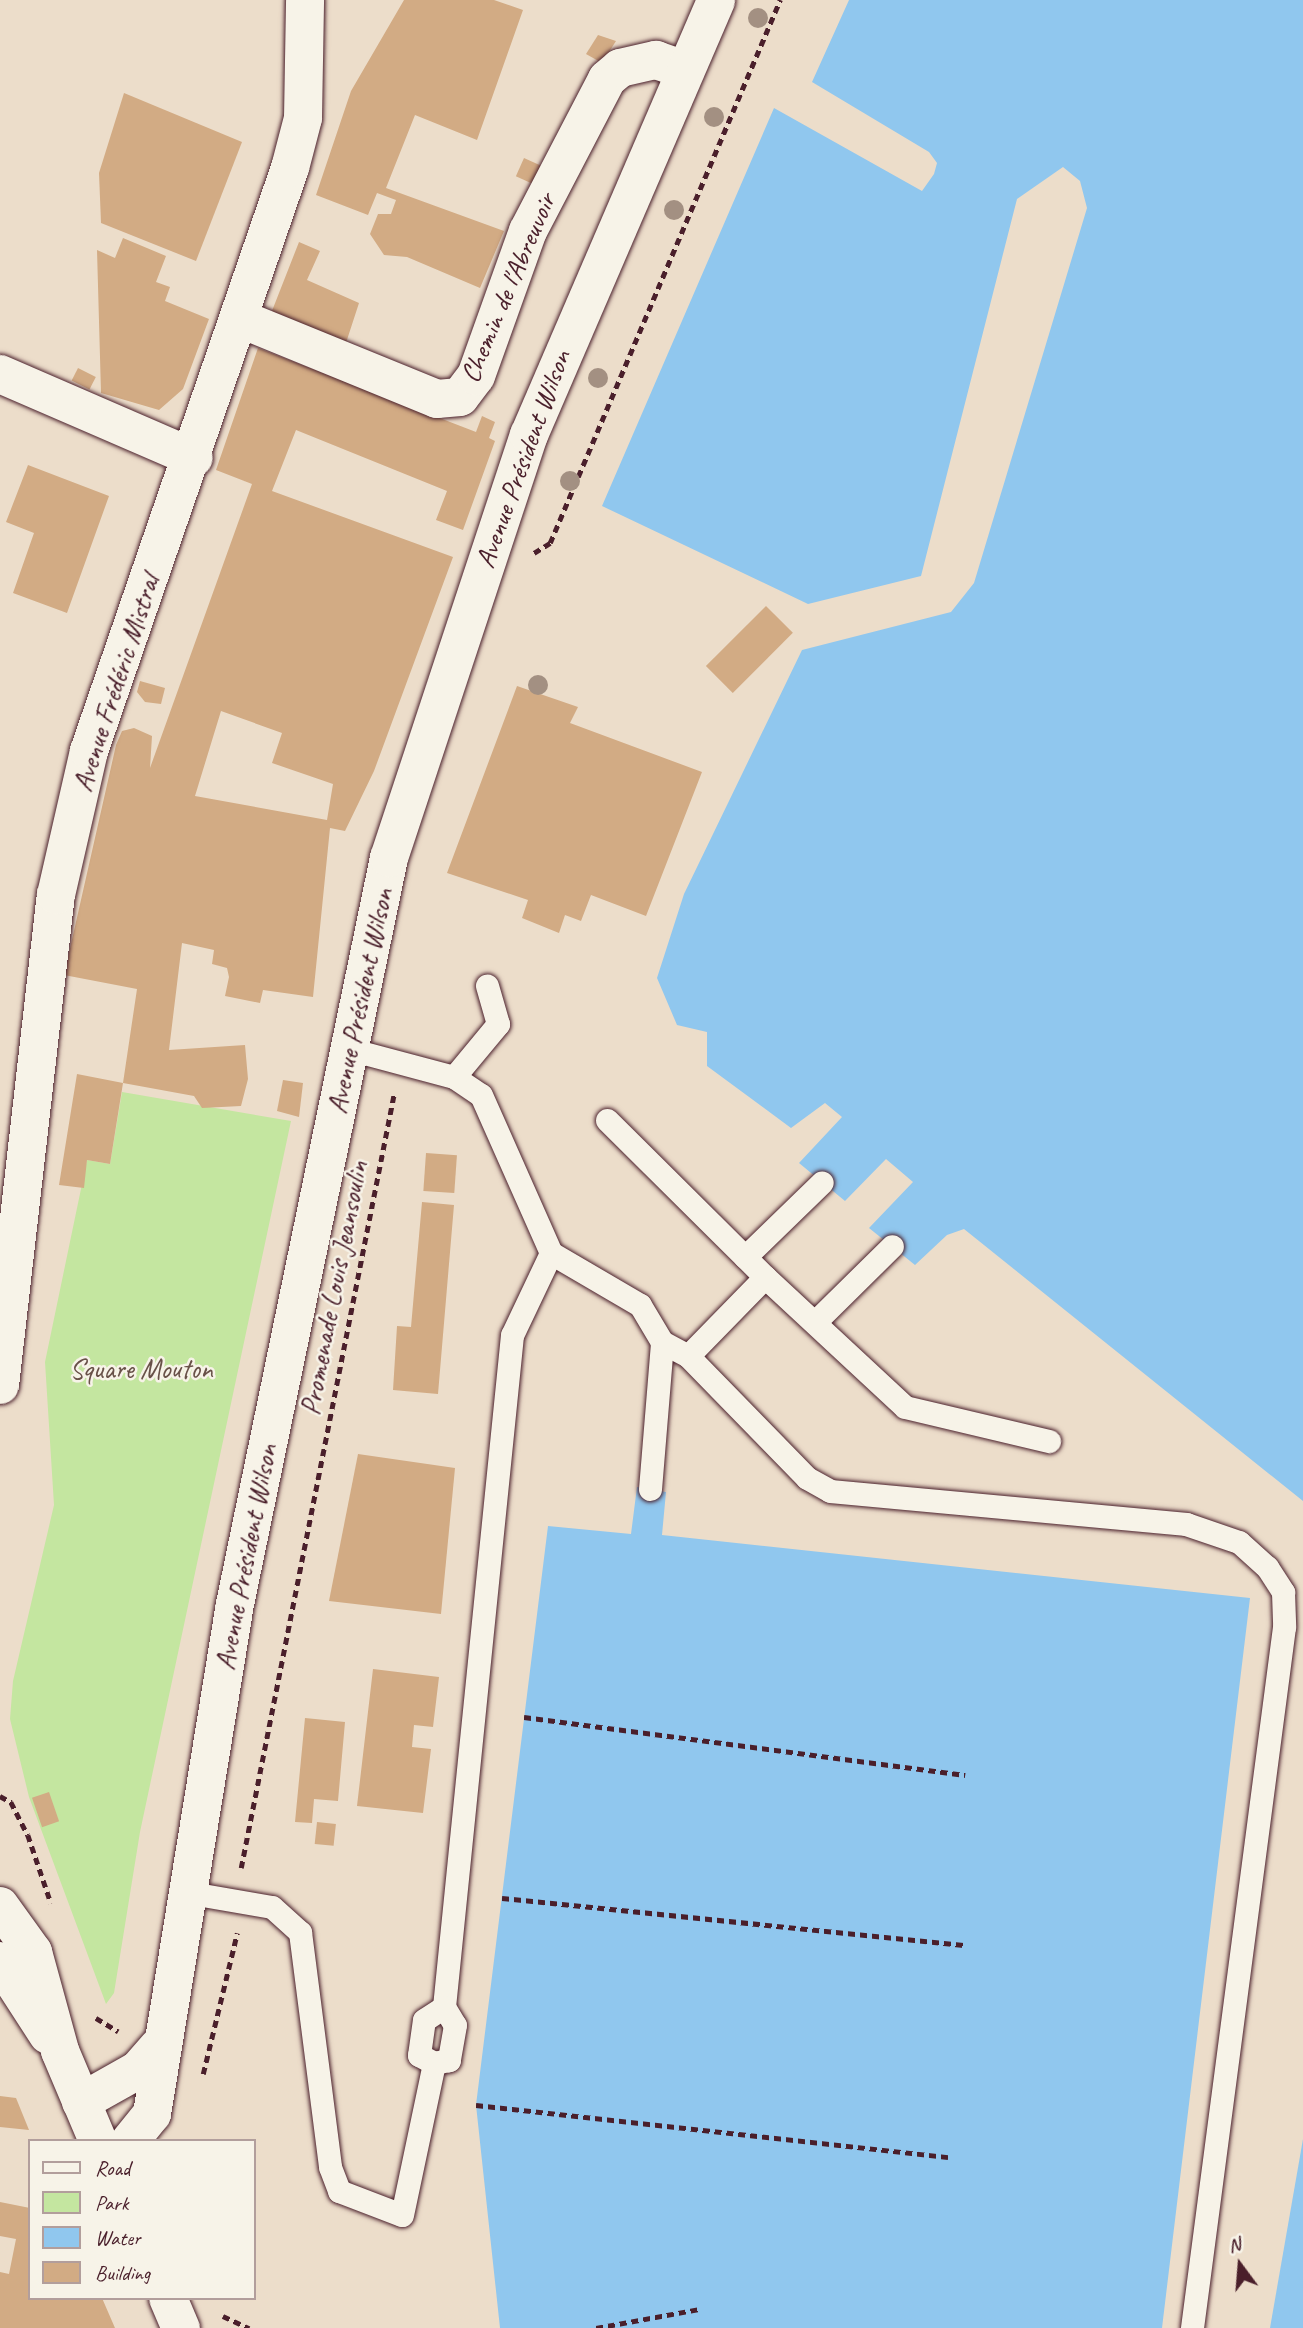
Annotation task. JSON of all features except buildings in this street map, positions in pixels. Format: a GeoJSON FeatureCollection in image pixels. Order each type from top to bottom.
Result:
{"type":"FeatureCollection","features":[{"type":"Feature","properties":{"kind":"street","name":"Avenue Frédéric Mistral"},"geometry":{"type":"LineString","coordinates":[[0,1385],[56,895],[89,751],[241,319],[303,118],[305,0]]}},
{"type":"Feature","properties":{"kind":"street","name":"Avenue Président Wilson"},"geometry":{"type":"LineString","coordinates":[[133,2139],[152,2114],[158,2047],[233,1618],[389,858],[468,610],[529,435],[682,69],[716,0]]}},
{"type":"Feature","properties":{"kind":"street","name":"Chemin de l'Abreuvoir"},"geometry":{"type":"LineString","coordinates":[[241,319],[437,399],[460,397],[476,376],[528,232],[607,79],[620,68],[656,60],[682,69]]}},
{"type":"Feature","properties":{"kind":"street"},"geometry":{"type":"LineString","coordinates":[[0,374],[194,458]]}},
{"type":"Feature","properties":{"kind":"street"},"geometry":{"type":"LineString","coordinates":[[0,1906],[33,1952],[60,2051],[97,2139]]}},
{"type":"Feature","properties":{"kind":"street"},"geometry":{"type":"LineString","coordinates":[[0,1961],[60,2051]]}},
{"type":"Feature","properties":{"kind":"street"},"geometry":{"type":"LineString","coordinates":[[81,2102],[138,2070],[158,2047]]}},
{"type":"Feature","properties":{"kind":"street"},"geometry":{"type":"LineString","coordinates":[[169,2300],[181,2328]]}},
{"type":"Feature","properties":{"kind":"lane"},"geometry":{"type":"LineString","coordinates":[[454,1077],[498,1024],[487,986]]}},
{"type":"Feature","properties":{"kind":"lane"},"geometry":{"type":"LineString","coordinates":[[349,1049],[454,1077],[481,1094],[551,1253],[640,1305],[662,1342],[688,1356],[807,1478],[830,1491],[1186,1524],[1238,1542],[1267,1567],[1283,1592],[1284,1627],[1192,2328]]}},
{"type":"Feature","properties":{"kind":"lane"},"geometry":{"type":"LineString","coordinates":[[607,1121],[765,1277],[905,1407],[1049,1441]]}},
{"type":"Feature","properties":{"kind":"lane"},"geometry":{"type":"LineString","coordinates":[[745,1257],[822,1182]]}},
{"type":"Feature","properties":{"kind":"lane"},"geometry":{"type":"LineString","coordinates":[[815,1322],[892,1246]]}},
{"type":"Feature","properties":{"kind":"lane"},"geometry":{"type":"LineString","coordinates":[[186,1892],[272,1907],[300,1932],[328,2151],[339,2190],[402,2216],[434,2063],[419,2055],[424,2020],[444,2007],[512,1335],[551,1253]]}},
{"type":"Feature","properties":{"kind":"lane"},"geometry":{"type":"LineString","coordinates":[[688,1356],[765,1277]]}},
{"type":"Feature","properties":{"kind":"lane"},"geometry":{"type":"LineString","coordinates":[[650,1489],[662,1342]]}},
{"type":"Feature","properties":{"kind":"path"},"geometry":{"type":"LineString","coordinates":[[528,556],[550,543],[780,0]]}},
{"type":"Feature","properties":{"kind":"path","name":"Promenade Louis Jeansoulin"},"geometry":{"type":"LineString","coordinates":[[242,1851],[400,1062]]}},
{"type":"Feature","properties":{"kind":"path"},"geometry":{"type":"LineString","coordinates":[[524,1717],[965,1775]]}},
{"type":"Feature","properties":{"kind":"path"},"geometry":{"type":"LineString","coordinates":[[502,1898],[964,1945]]}},
{"type":"Feature","properties":{"kind":"path"},"geometry":{"type":"LineString","coordinates":[[205,2066],[236,1946]]}},
{"type":"Feature","properties":{"kind":"path"},"geometry":{"type":"LineString","coordinates":[[476,2105],[948,2157]]}},
{"type":"Feature","properties":{"kind":"path"},"geometry":{"type":"LineString","coordinates":[[596,2328],[701,2309]]}},
{"type":"Feature","properties":{"kind":"path"},"geometry":{"type":"LineString","coordinates":[[220,2310],[225,2322],[249,2328]]}},
{"type":"Feature","properties":{"kind":"green space","name":"Square Mouton"},"geometry":{"type":"Polygon","coordinates":[[[122,1092],[291,1121],[140,1832],[114,1993],[106,2004],[29,1797],[10,1719],[13,1681],[54,1505],[45,1362],[87,1160],[110,1164],[122,1092]]]}},
{"type":"Feature","properties":{"kind":"water"},"geometry":{"type":"Polygon","coordinates":[[[849,0],[1303,0],[1303,1501],[964,1229],[947,1235],[915,1265],[869,1228],[913,1182],[886,1159],[845,1201],[799,1163],[842,1117],[825,1103],[791,1128],[707,1066],[707,1032],[677,1025],[657,978],[684,894],[802,650],[951,612],[974,583],[1087,208],[1080,181],[1063,167],[1017,199],[921,576],[808,604],[602,506],[774,108],[922,191],[934,174],[937,163],[929,152],[812,82],[849,0]]]}},
{"type":"Feature","properties":{"kind":"water"},"geometry":{"type":"Polygon","coordinates":[[[637,1487],[666,1492],[662,1535],[1250,1598],[1162,2328],[500,2328],[476,2105],[548,1526],[631,1534],[637,1487]]]}},
{"type":"Feature","properties":{"kind":"water"},"geometry":{"type":"Polygon","coordinates":[[[1303,2139],[1303,2328],[1270,2328],[1303,2139]]]}}]}
